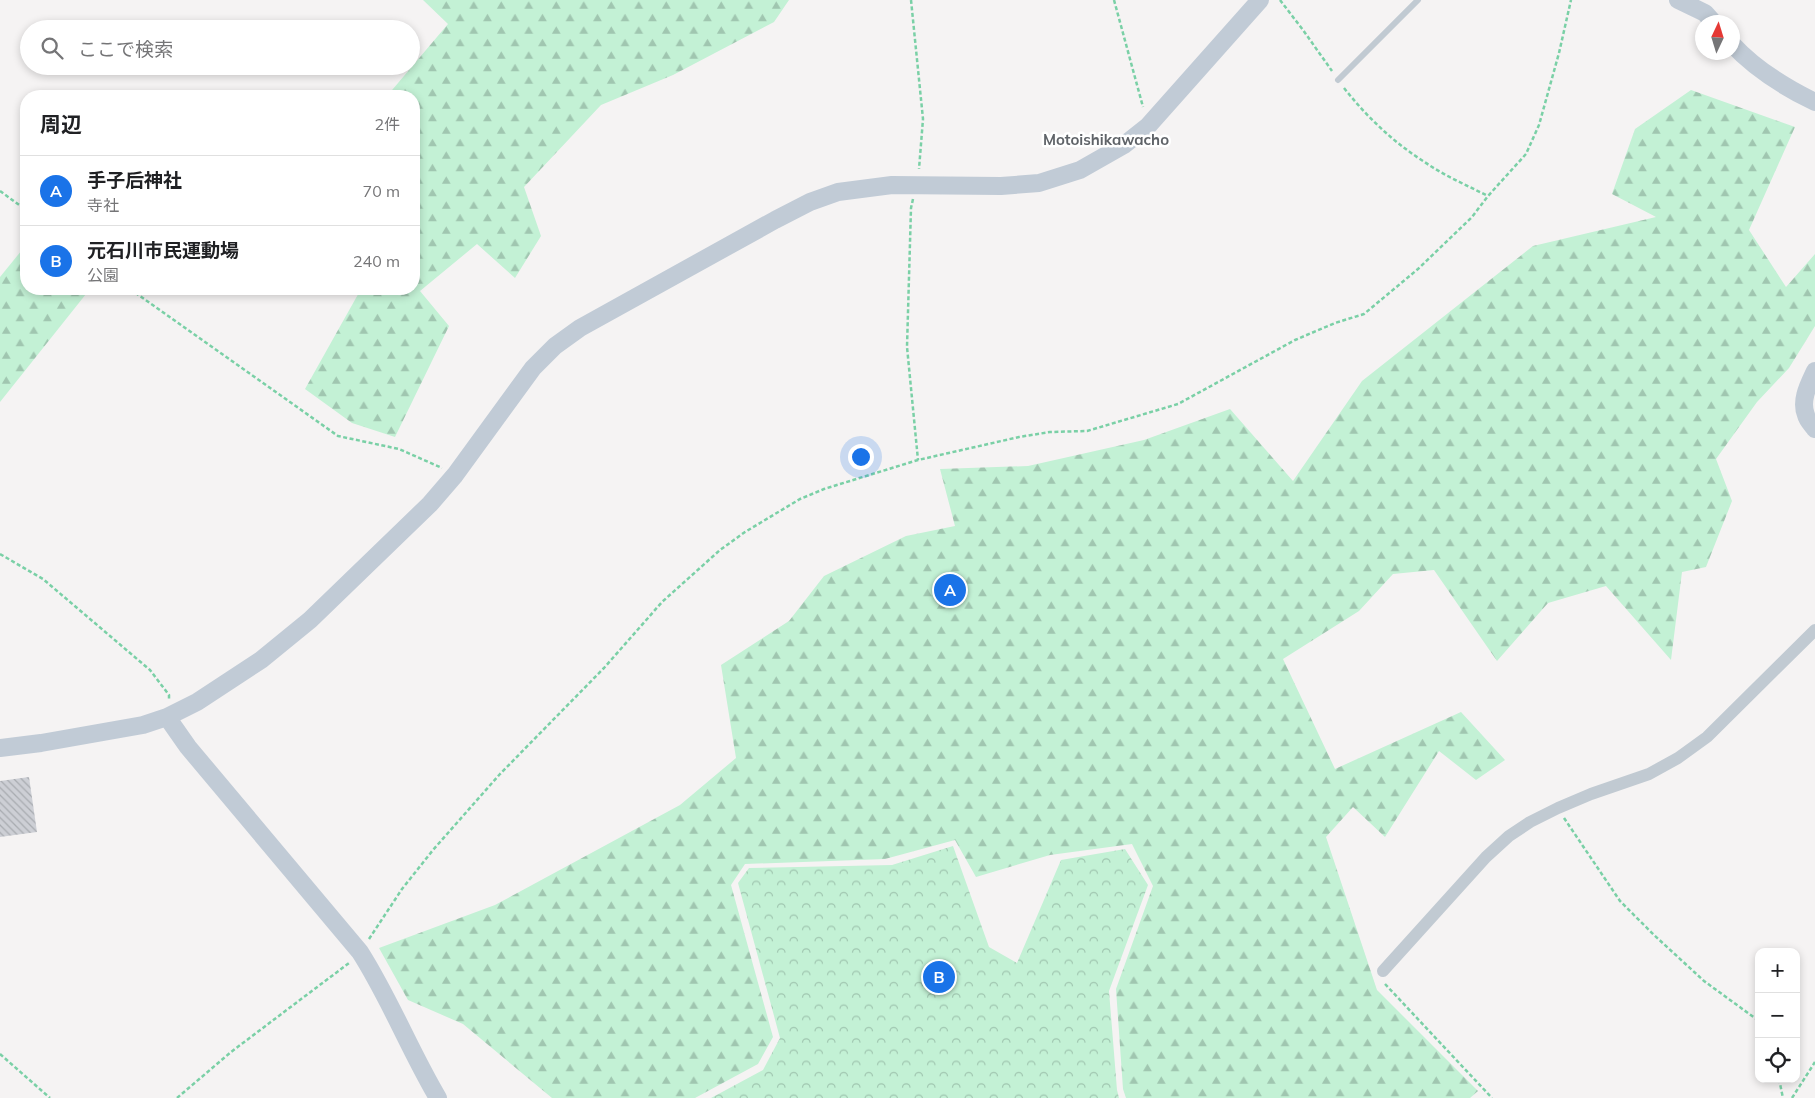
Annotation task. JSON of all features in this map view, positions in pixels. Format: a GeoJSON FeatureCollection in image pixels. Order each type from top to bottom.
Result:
{"type":"FeatureCollection","features":[{"type":"Feature","properties":{"kind":"street"},"geometry":{"type":"LineString","coordinates":[[0,748],[41,744],[143,725],[167,717],[197,702],[261,660],[310,620],[400,534],[456,475],[533,368],[555,346],[580,328],[810,202],[838,192],[867,187],[916,185],[1001,186],[1039,183],[1080,170],[1124,145],[1148,126],[1260,0]]}},
{"type":"Feature","properties":{"kind":"street"},"geometry":{"type":"LineString","coordinates":[[1678,0],[1706,15]]}},
{"type":"Feature","properties":{"kind":"street"},"geometry":{"type":"LineString","coordinates":[[1740,51],[1762,72],[1815,102]]}},
{"type":"Feature","properties":{"kind":"street"},"geometry":{"type":"LineString","coordinates":[[1815,371],[1806,391],[1804,404],[1806,416],[1815,429]]}},
{"type":"Feature","properties":{"kind":"street"},"geometry":{"type":"LineString","coordinates":[[1383,971],[1486,856],[1508,836],[1558,808],[1591,794],[1649,774],[1678,758],[1707,737],[1815,630]]}},
{"type":"Feature","properties":{"kind":"street"},"geometry":{"type":"LineString","coordinates":[[167,717],[188,746],[360,952],[375,975],[438,1098]]}},
{"type":"Feature","properties":{"kind":"lane"},"geometry":{"type":"LineString","coordinates":[[1338,80],[1418,0]]}},
{"type":"Feature","properties":{"kind":"path"},"geometry":{"type":"LineString","coordinates":[[911,0],[923,119],[920,165],[911,208],[907,347],[918,460]]}},
{"type":"Feature","properties":{"kind":"path"},"geometry":{"type":"LineString","coordinates":[[1114,0],[1148,126]]}},
{"type":"Feature","properties":{"kind":"path"},"geometry":{"type":"LineString","coordinates":[[1280,0],[1338,80],[1375,124],[1424,162],[1488,196]]}},
{"type":"Feature","properties":{"kind":"path"},"geometry":{"type":"LineString","coordinates":[[176,1098],[231,1052],[344,967],[360,952],[402,889],[433,850],[500,774],[604,668],[662,602],[732,541],[800,499],[824,489],[918,460],[1019,437],[1050,432],[1087,431],[1178,404],[1295,340],[1334,323],[1364,314],[1418,269],[1472,217],[1488,196],[1526,154],[1539,125],[1559,53],[1571,0]]}},
{"type":"Feature","properties":{"kind":"path"},"geometry":{"type":"LineString","coordinates":[[0,191],[20,206]]}},
{"type":"Feature","properties":{"kind":"path"},"geometry":{"type":"LineString","coordinates":[[138,295],[338,436],[399,449],[428,460],[456,475]]}},
{"type":"Feature","properties":{"kind":"path"},"geometry":{"type":"LineString","coordinates":[[0,554],[43,579],[150,670],[169,695],[167,717]]}},
{"type":"Feature","properties":{"kind":"path"},"geometry":{"type":"LineString","coordinates":[[1558,808],[1620,901],[1704,981],[1755,1018]]}},
{"type":"Feature","properties":{"kind":"path"},"geometry":{"type":"LineString","coordinates":[[1383,971],[1383,983],[1492,1098]]}},
{"type":"Feature","properties":{"kind":"path"},"geometry":{"type":"LineString","coordinates":[[0,1054],[50,1098]]}},
{"type":"Feature","properties":{"kind":"path"},"geometry":{"type":"LineString","coordinates":[[1792,1098],[1815,1062]]}},
{"type":"Feature","properties":{"kind":"path"},"geometry":{"type":"LineString","coordinates":[[1780,1083],[1783,1098]]}},
{"type":"Feature","properties":{"kind":"green space"},"geometry":{"type":"Polygon","coordinates":[[[423,0],[789,0],[774,22],[673,75],[601,105],[524,187],[541,236],[515,278],[477,244],[420,291],[420,90],[392,90],[405,75],[420,75],[420,57],[448,24],[423,0]]]}},
{"type":"Feature","properties":{"kind":"green space"},"geometry":{"type":"Polygon","coordinates":[[[1691,90],[1795,127],[1749,230],[1786,287],[1815,254],[1815,326],[1789,368],[1757,402],[1716,459],[1732,501],[1706,567],[1682,572],[1671,660],[1606,586],[1548,603],[1497,661],[1434,570],[1393,574],[1359,611],[1283,659],[1335,769],[1461,712],[1505,760],[1476,780],[1439,751],[1385,837],[1353,807],[1326,837],[1377,990],[1478,1091],[1470,1098],[1126,1098],[1123,1089],[1116,989],[1153,886],[1132,844],[1050,855],[976,877],[955,840],[885,859],[745,864],[731,885],[773,1037],[758,1064],[695,1098],[552,1098],[463,1024],[408,1000],[379,948],[495,905],[680,805],[736,758],[721,665],[789,621],[824,576],[906,536],[955,526],[940,469],[1028,466],[1144,440],[1230,409],[1293,481],[1362,381],[1533,246],[1656,217],[1612,194],[1635,129],[1691,90]]]}},
{"type":"Feature","properties":{"kind":"green space"},"geometry":{"type":"Polygon","coordinates":[[[20,252],[20,295],[85,295],[0,402],[0,277],[20,252]]]}},
{"type":"Feature","properties":{"kind":"green space"},"geometry":{"type":"Polygon","coordinates":[[[420,291],[449,326],[395,437],[352,423],[305,389],[358,295],[420,295],[420,291]]]}},
{"type":"Feature","properties":{"kind":"green space"},"geometry":{"type":"Polygon","coordinates":[[[953,846],[989,947],[1017,963],[1061,860],[1125,849],[1148,885],[1109,991],[1119,1098],[711,1098],[763,1070],[780,1038],[738,883],[749,868],[892,865],[953,846]]]}},
{"type":"Feature","properties":{"kind":"building"},"geometry":{"type":"Polygon","coordinates":[[[29,777],[37,832],[0,837],[0,781],[29,777]]]}},
{"type":"Feature","properties":{"kind":"place","name":"手子后神社"},"geometry":{"type":"Point","coordinates":[950,590]}},
{"type":"Feature","properties":{"kind":"place","name":"元石川市民運動場"},"geometry":{"type":"Point","coordinates":[939,977]}},
{"type":"Feature","properties":{"kind":"district","name":"Motoishikawacho"},"geometry":{"type":"Point","coordinates":[1106,140]}}]}
